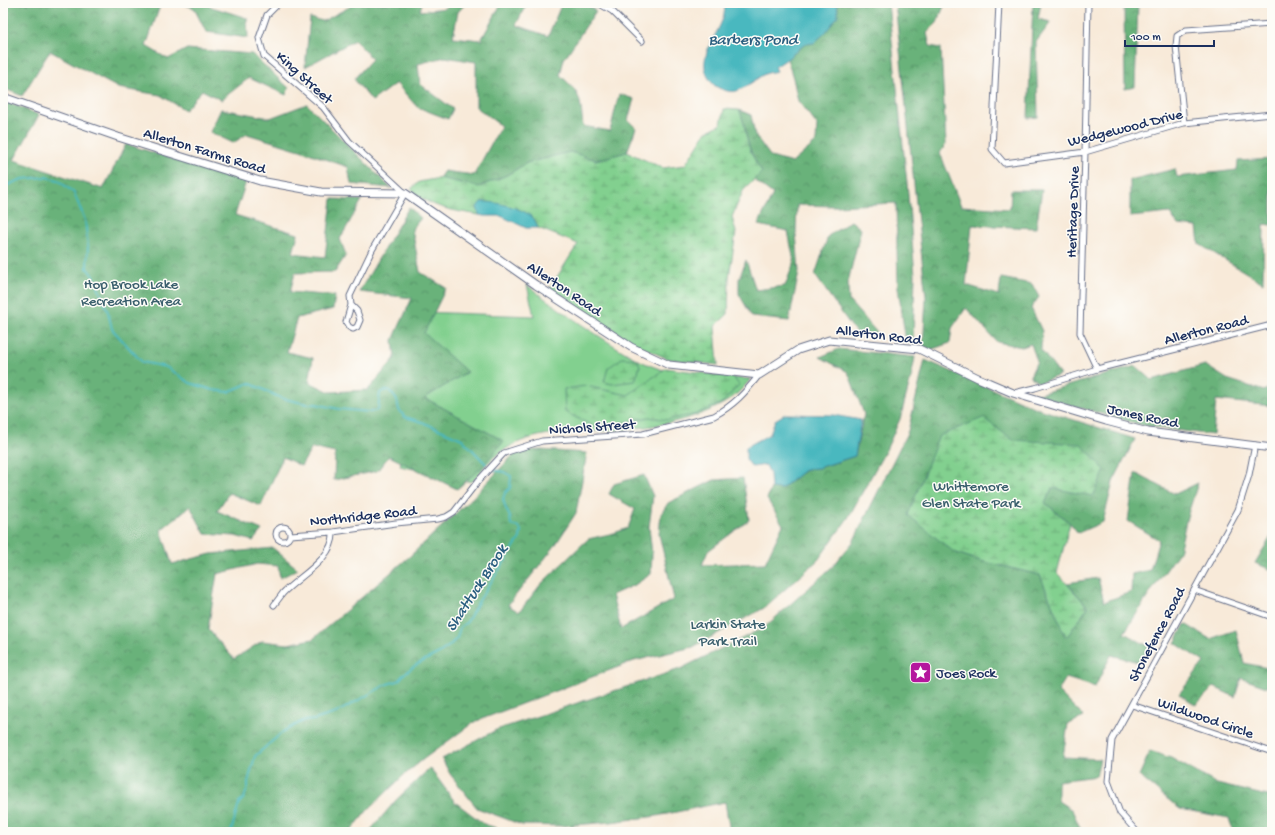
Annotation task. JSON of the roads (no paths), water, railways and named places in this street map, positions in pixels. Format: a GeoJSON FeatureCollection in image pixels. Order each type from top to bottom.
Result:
{"type":"FeatureCollection","features":[{"type":"Feature","properties":{"kind":"street","name":"King Street"},"geometry":{"type":"LineString","coordinates":[[279,3],[267,16],[259,38],[264,56],[323,107],[349,141],[405,193]]}},
{"type":"Feature","properties":{"kind":"street"},"geometry":{"type":"LineString","coordinates":[[598,3],[612,11],[642,42]]}},
{"type":"Feature","properties":{"kind":"street","name":"Wedgewood Drive"},"geometry":{"type":"LineString","coordinates":[[999,3],[992,148],[1004,164],[1085,152],[1184,123],[1272,114]]}},
{"type":"Feature","properties":{"kind":"street","name":"Heritage Drive"},"geometry":{"type":"LineString","coordinates":[[1088,3],[1080,334],[1097,369]]}},
{"type":"Feature","properties":{"kind":"street"},"geometry":{"type":"LineString","coordinates":[[1184,123],[1176,46],[1177,36],[1186,30],[1272,24]]}},
{"type":"Feature","properties":{"kind":"street","name":"Allerton Farms Road"},"geometry":{"type":"LineString","coordinates":[[3,98],[118,137],[260,181],[321,192],[405,193]]}},
{"type":"Feature","properties":{"kind":"street"},"geometry":{"type":"LineString","coordinates":[[351,304],[350,296],[372,250],[405,193]]}},
{"type":"Feature","properties":{"kind":"street","name":"Allerton Road"},"geometry":{"type":"LineString","coordinates":[[405,193],[536,285],[631,347],[669,365],[759,375],[798,350],[829,340],[919,349],[978,378],[1013,393],[1035,388],[1097,369],[1272,325]]}},
{"type":"Feature","properties":{"kind":"street","name":"Nichols Street"},"geometry":{"type":"LineString","coordinates":[[438,519],[446,517],[454,512],[478,481],[504,453],[542,441],[643,434],[714,416],[744,395],[759,375]]}},
{"type":"Feature","properties":{"kind":"street","name":"Jones Road"},"geometry":{"type":"LineString","coordinates":[[1013,393],[1137,430],[1272,448]]}},
{"type":"Feature","properties":{"kind":"street","name":"Stonefence Road"},"geometry":{"type":"LineString","coordinates":[[1137,832],[1120,813],[1108,781],[1112,740],[1238,510],[1249,475],[1255,446]]}},
{"type":"Feature","properties":{"kind":"street","name":"Northridge Road"},"geometry":{"type":"LineString","coordinates":[[290,535],[333,532],[438,519]]}},
{"type":"Feature","properties":{"kind":"street"},"geometry":{"type":"LineString","coordinates":[[274,606],[283,593],[326,554],[332,542],[333,532]]}},
{"type":"Feature","properties":{"kind":"street"},"geometry":{"type":"LineString","coordinates":[[1194,590],[1272,617]]}},
{"type":"Feature","properties":{"kind":"street","name":"Wildwood Circle"},"geometry":{"type":"LineString","coordinates":[[1132,705],[1272,752]]}},
{"type":"Feature","properties":{"kind":"water","name":"Barbers Pond"},"geometry":{"type":"Polygon","coordinates":[[[724,3],[837,3],[838,16],[825,33],[814,43],[805,44],[775,67],[777,71],[765,74],[739,90],[729,91],[719,88],[713,84],[708,77],[705,67],[705,58],[708,48],[722,21],[724,3]]]}},
{"type":"Feature","properties":{"kind":"water"},"geometry":{"type":"Polygon","coordinates":[[[481,202],[501,204],[524,212],[534,219],[538,228],[526,228],[501,216],[479,215],[477,207],[481,202]]]}},
{"type":"Feature","properties":{"kind":"water"},"geometry":{"type":"Polygon","coordinates":[[[785,414],[833,415],[861,420],[855,456],[818,468],[806,469],[781,489],[771,488],[770,474],[766,465],[752,467],[746,459],[746,447],[770,434],[775,420],[785,414]]]}},
{"type":"Feature","properties":{"kind":"waterway","name":"Shattuck Brook"},"geometry":{"type":"LineString","coordinates":[[3,187],[22,179],[46,177],[58,180],[74,193],[85,220],[88,246],[87,268],[97,281],[108,312],[112,329],[142,362],[166,367],[190,383],[213,390],[228,392],[249,383],[281,398],[339,409],[370,412],[378,410],[380,393],[389,390],[397,400],[399,410],[405,417],[422,422],[462,439],[486,464]]}},
{"type":"Feature","properties":{"kind":"waterway","name":"Shattuck Brook"},"geometry":{"type":"LineString","coordinates":[[231,832],[239,803],[244,798],[248,787],[255,756],[284,731],[303,721],[314,720],[336,713],[387,684],[398,681],[405,673],[416,665],[439,653],[457,638],[460,627],[467,622],[478,602],[520,538],[521,531],[519,527],[511,525],[510,517],[503,499],[505,493],[510,488],[511,476],[504,472],[494,470]]}},
{"type":"Feature","properties":{"kind":"place","name":"Joes Rock"},"geometry":{"type":"Point","coordinates":[921,672]}},
{"type":"Feature","properties":{"kind":"park label","name":"Hop Brook Lake Recreation Area"},"geometry":{"type":"Point","coordinates":[131,292]}},
{"type":"Feature","properties":{"kind":"park label","name":"Whittemore Glen State Park"},"geometry":{"type":"Point","coordinates":[971,494]}},
{"type":"Feature","properties":{"kind":"park label","name":"Larkin State Park Trail"},"geometry":{"type":"Point","coordinates":[728,632]}}]}
